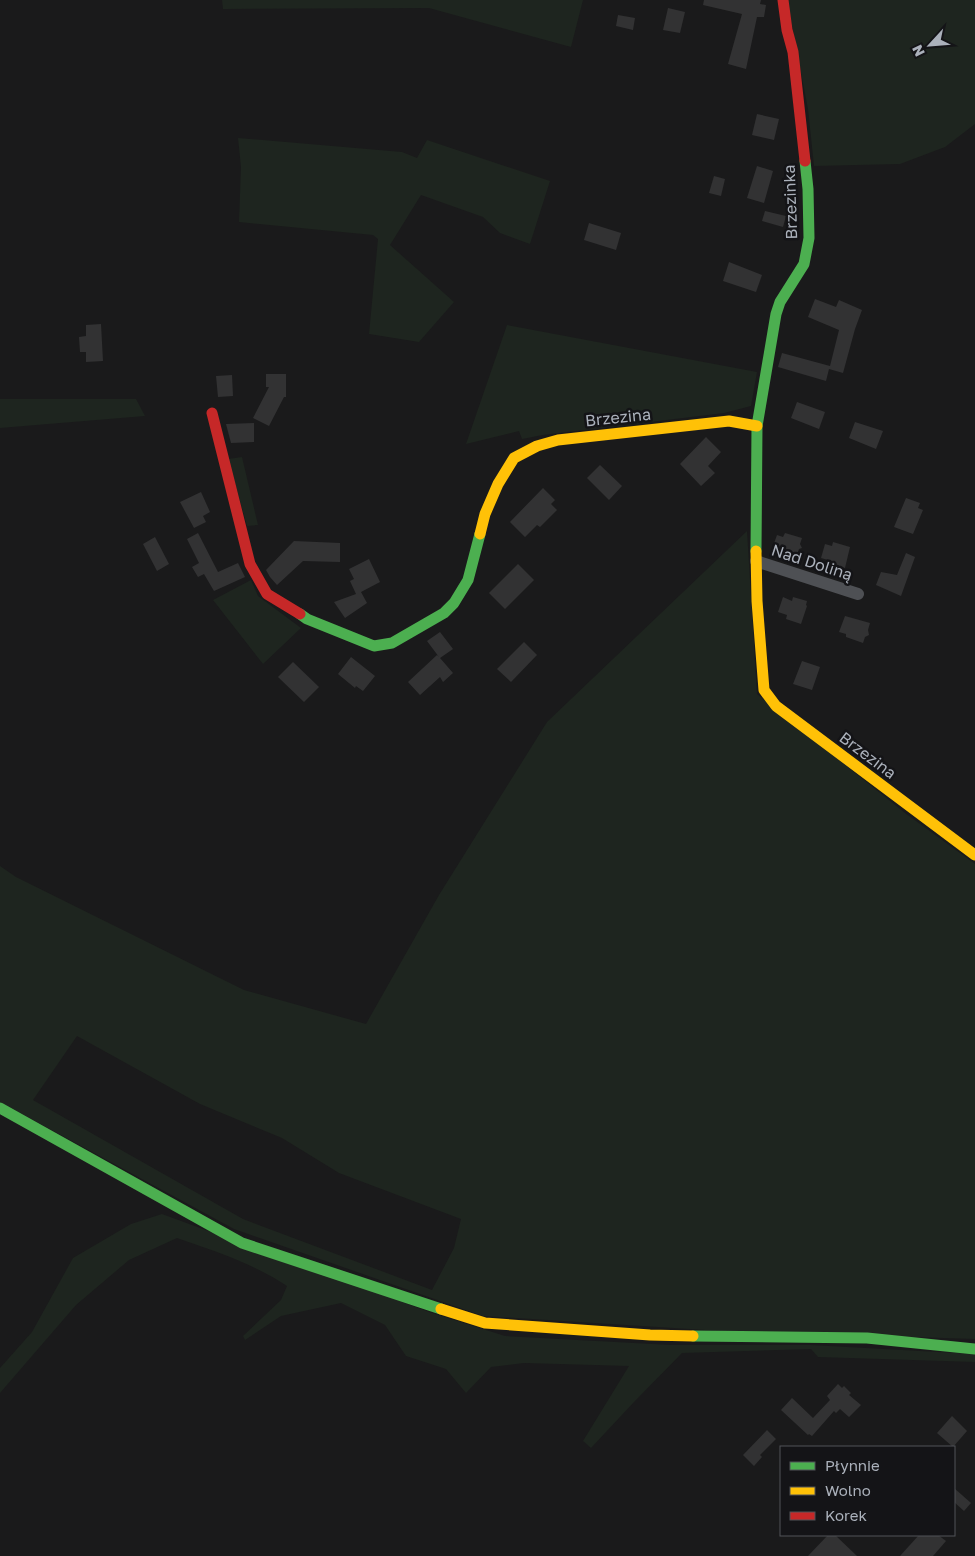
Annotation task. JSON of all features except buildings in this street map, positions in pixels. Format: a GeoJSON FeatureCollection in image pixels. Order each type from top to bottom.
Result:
{"type":"FeatureCollection","features":[{"type":"Feature","properties":{"kind":"street","name":"Brzezinka"},"geometry":{"type":"LineString","coordinates":[[757,426],[776,314],[780,302],[804,264],[810,238],[808,189],[793,52],[787,30],[783,0]]}},
{"type":"Feature","properties":{"kind":"street","name":"Brzezina"},"geometry":{"type":"LineString","coordinates":[[212,413],[250,564],[267,594],[307,619],[374,646],[392,643],[444,613],[454,603],[468,580],[485,514],[498,484],[514,458],[537,446],[558,440],[730,421],[757,426],[757,601],[764,690],[776,706],[975,855]]}},
{"type":"Feature","properties":{"kind":"street","name":"Nad Doliną"},"geometry":{"type":"LineString","coordinates":[[756,561],[858,594]]}},
{"type":"Feature","properties":{"kind":"street"},"geometry":{"type":"LineString","coordinates":[[0,1108],[242,1243],[485,1323],[650,1335],[867,1338],[975,1349]]}},
{"type":"Feature","properties":{"kind":"shaded area"},"geometry":{"type":"Polygon","coordinates":[[[222,0],[583,0],[571,47],[429,8],[223,9],[222,0]]]}},
{"type":"Feature","properties":{"kind":"shaded area"},"geometry":{"type":"Polygon","coordinates":[[[787,0],[975,0],[975,124],[945,147],[900,164],[814,166],[808,109],[787,0]]]}},
{"type":"Feature","properties":{"kind":"shaded area"},"geometry":{"type":"Polygon","coordinates":[[[238,138],[402,152],[417,158],[427,140],[550,181],[530,244],[500,233],[483,217],[421,195],[390,245],[454,302],[419,342],[369,334],[378,239],[373,235],[239,222],[241,167],[238,138]]]}},
{"type":"Feature","properties":{"kind":"shaded area"},"geometry":{"type":"Polygon","coordinates":[[[507,325],[757,372],[751,406],[724,413],[522,439],[519,431],[466,444],[507,325]]]}},
{"type":"Feature","properties":{"kind":"shaded area"},"geometry":{"type":"Polygon","coordinates":[[[0,399],[136,399],[145,416],[0,428],[0,399]]]}},
{"type":"Feature","properties":{"kind":"shaded area"},"geometry":{"type":"Polygon","coordinates":[[[242,457],[258,525],[247,526],[228,459],[242,457]]]}},
{"type":"Feature","properties":{"kind":"shaded area"},"geometry":{"type":"Polygon","coordinates":[[[747,531],[757,694],[905,813],[975,864],[975,1339],[721,1331],[483,1316],[234,1229],[0,1102],[0,866],[16,877],[244,990],[366,1024],[439,895],[547,722],[747,531]],[[77,1036],[33,1100],[243,1219],[432,1290],[454,1248],[461,1219],[339,1173],[282,1138],[200,1104],[77,1036]]]}},
{"type":"Feature","properties":{"kind":"shaded area"},"geometry":{"type":"Polygon","coordinates":[[[251,580],[258,596],[301,628],[263,664],[213,600],[251,580]]]}},
{"type":"Feature","properties":{"kind":"shaded area"},"geometry":{"type":"Polygon","coordinates":[[[162,1214],[432,1313],[505,1336],[671,1345],[811,1345],[975,1354],[975,1362],[818,1357],[811,1349],[682,1353],[591,1448],[583,1441],[629,1366],[524,1363],[491,1367],[466,1393],[446,1369],[406,1356],[385,1325],[341,1303],[281,1316],[245,1340],[243,1336],[281,1300],[287,1286],[248,1265],[177,1238],[129,1260],[76,1305],[0,1393],[0,1368],[32,1332],[73,1258],[131,1224],[162,1214]]]}},
{"type":"Feature","properties":{"kind":"traffic: fast"},"geometry":{"type":"LineString","coordinates":[[756,551],[757,426],[776,314],[780,302],[804,264],[809,238],[808,189],[805,161]]}},
{"type":"Feature","properties":{"kind":"traffic: fast"},"geometry":{"type":"LineString","coordinates":[[300,614],[307,619],[374,646],[392,643],[444,613],[454,603],[468,580],[480,534]]}},
{"type":"Feature","properties":{"kind":"traffic: fast"},"geometry":{"type":"LineString","coordinates":[[0,1108],[242,1243],[441,1309]]}},
{"type":"Feature","properties":{"kind":"traffic: fast"},"geometry":{"type":"LineString","coordinates":[[693,1336],[867,1338],[975,1349]]}},
{"type":"Feature","properties":{"kind":"traffic: slow"},"geometry":{"type":"LineString","coordinates":[[480,534],[485,514],[498,484],[514,458],[537,446],[558,440],[729,421],[757,426]]}},
{"type":"Feature","properties":{"kind":"traffic: slow"},"geometry":{"type":"LineString","coordinates":[[756,551],[757,601],[764,690],[776,706],[975,855]]}},
{"type":"Feature","properties":{"kind":"traffic: slow"},"geometry":{"type":"LineString","coordinates":[[441,1309],[485,1323],[650,1335],[693,1336]]}},
{"type":"Feature","properties":{"kind":"traffic: jam"},"geometry":{"type":"LineString","coordinates":[[783,0],[787,30],[793,52],[805,161]]}},
{"type":"Feature","properties":{"kind":"traffic: jam"},"geometry":{"type":"LineString","coordinates":[[212,413],[250,564],[267,594],[300,614]]}}]}
